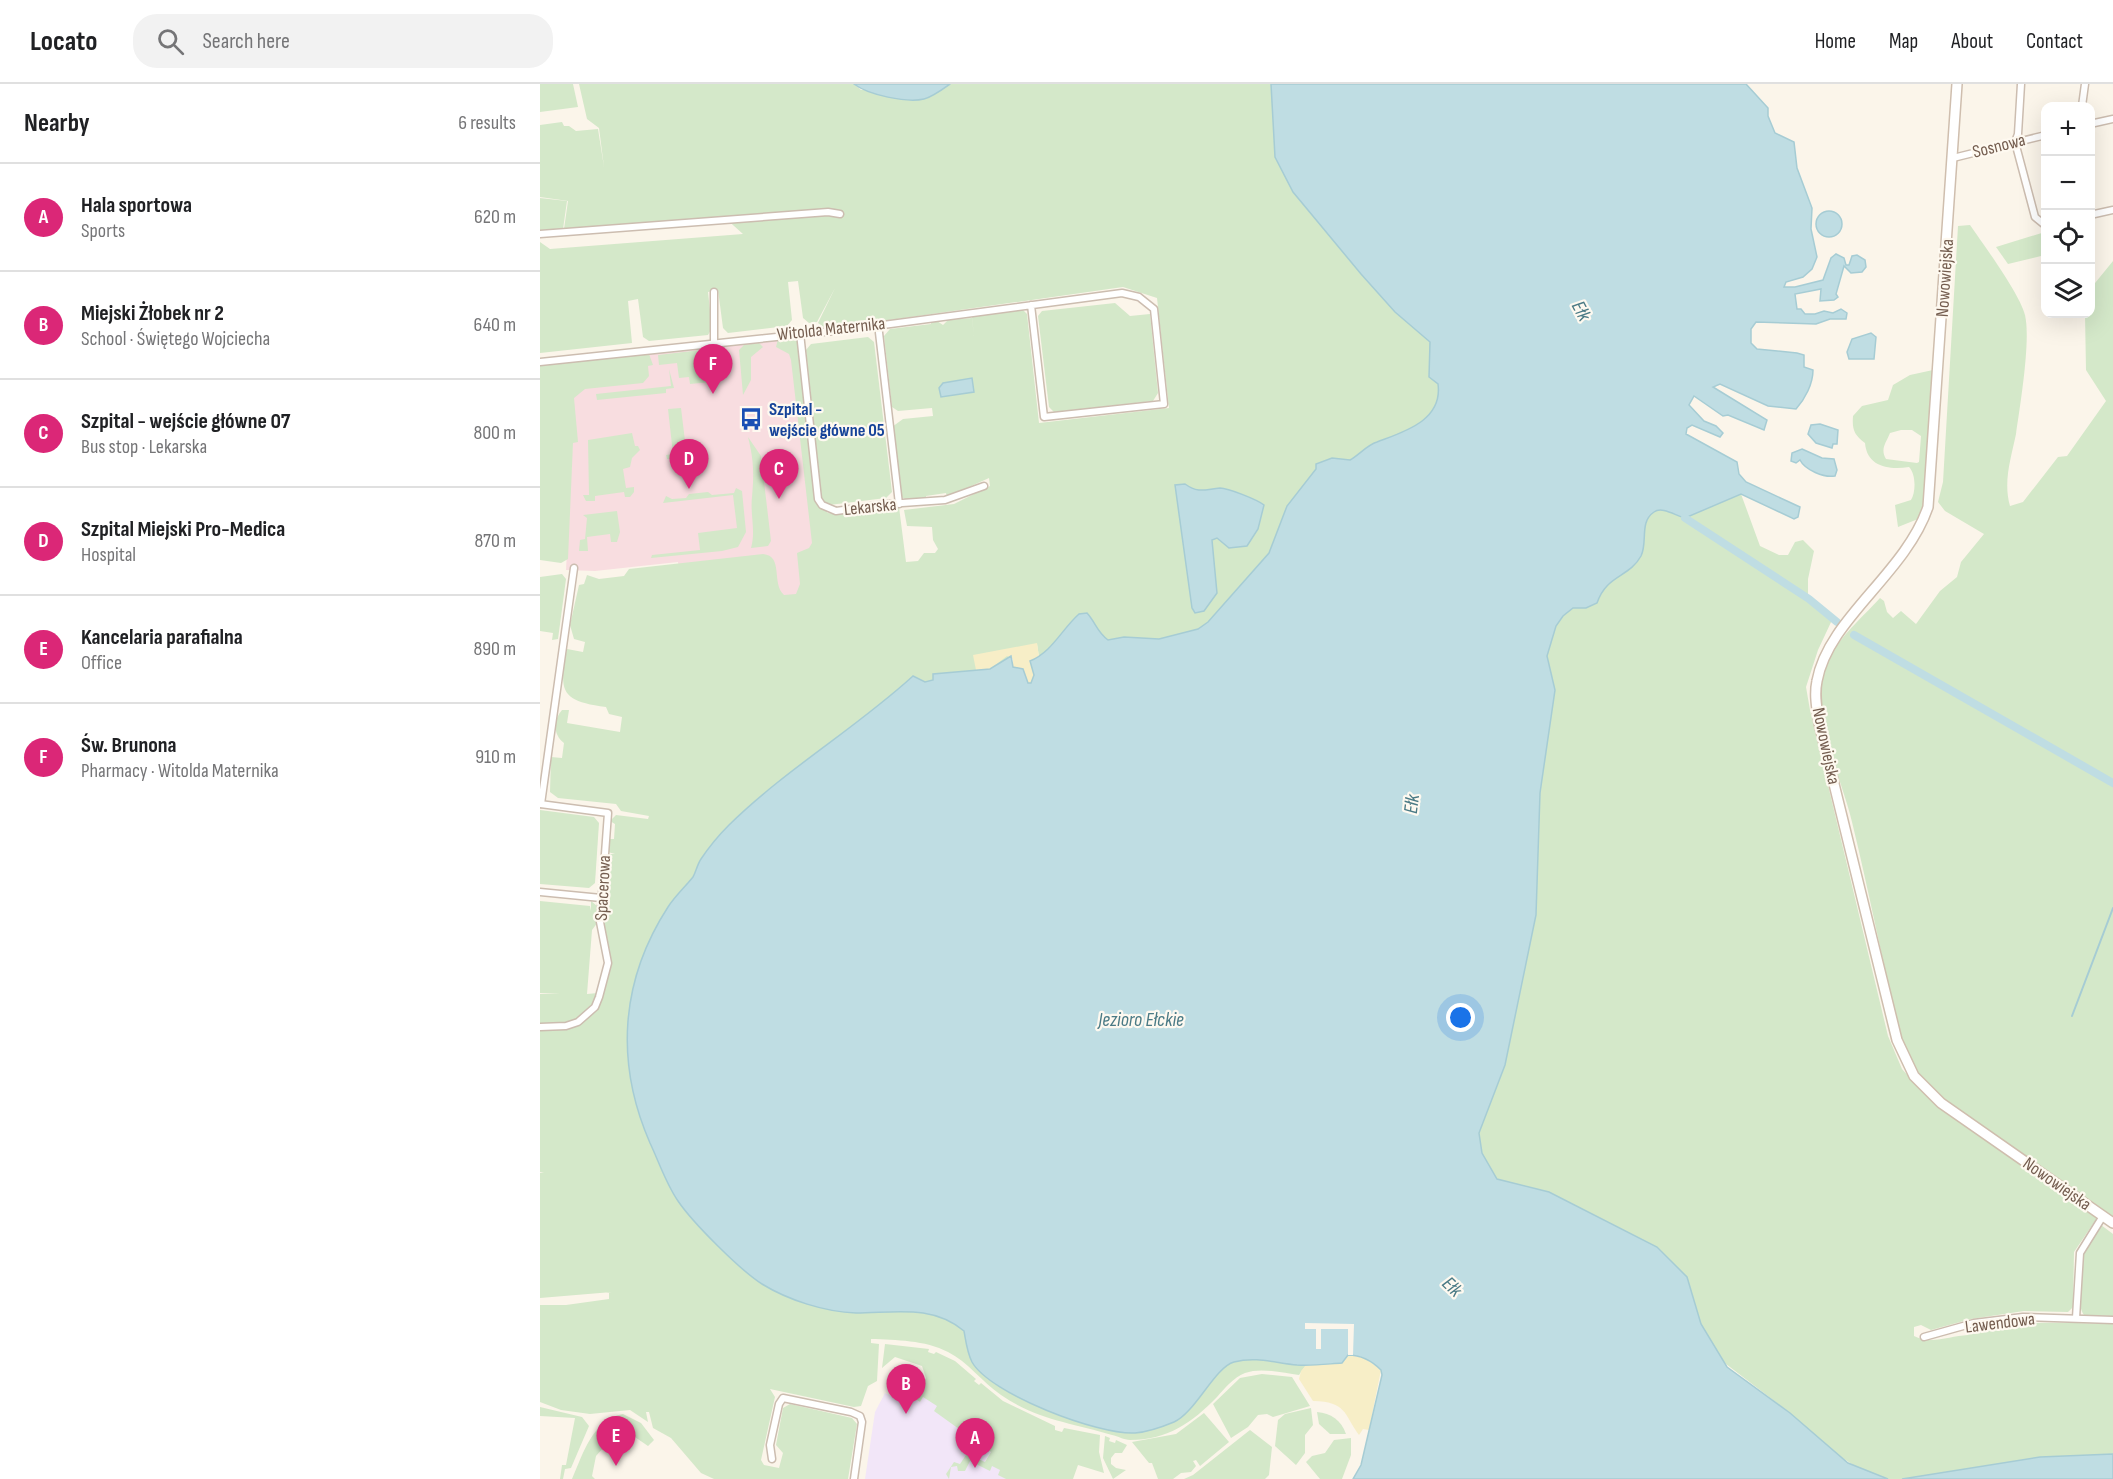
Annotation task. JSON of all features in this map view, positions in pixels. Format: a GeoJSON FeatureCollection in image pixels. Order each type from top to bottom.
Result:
{"type":"FeatureCollection","features":[{"type":"Feature","properties":{"kind":"street","name":"Nowowiejska"},"geometry":{"type":"LineString","coordinates":[[1957,84],[1928,507],[1909,548],[1841,631],[1825,656],[1817,682],[1819,723],[1897,1040],[1914,1076],[1941,1103],[2113,1223]]}},
{"type":"Feature","properties":{"kind":"street"},"geometry":{"type":"LineString","coordinates":[[2021,84],[2018,134],[2014,142],[2035,217],[2041,222]]}},
{"type":"Feature","properties":{"kind":"street"},"geometry":{"type":"LineString","coordinates":[[2083,102],[2085,84]]}},
{"type":"Feature","properties":{"kind":"street"},"geometry":{"type":"LineString","coordinates":[[2095,123],[2113,119]]}},
{"type":"Feature","properties":{"kind":"street","name":"Sosnowa"},"geometry":{"type":"LineString","coordinates":[[1953,158],[2041,136]]}},
{"type":"Feature","properties":{"kind":"street"},"geometry":{"type":"LineString","coordinates":[[2095,214],[2113,210]]}},
{"type":"Feature","properties":{"kind":"street"},"geometry":{"type":"LineString","coordinates":[[540,234],[828,212],[840,214]]}},
{"type":"Feature","properties":{"kind":"street"},"geometry":{"type":"LineString","coordinates":[[714,292],[714,342]]}},
{"type":"Feature","properties":{"kind":"street","name":"Witolda Maternika"},"geometry":{"type":"LineString","coordinates":[[540,362],[878,324],[1122,293],[1139,297],[1154,309],[1164,404],[1044,417],[1031,305]]}},
{"type":"Feature","properties":{"kind":"street"},"geometry":{"type":"LineString","coordinates":[[878,324],[899,504]]}},
{"type":"Feature","properties":{"kind":"street","name":"Lekarska"},"geometry":{"type":"LineString","coordinates":[[800,333],[818,499],[822,505],[837,512],[945,501],[984,486]]}},
{"type":"Feature","properties":{"kind":"street"},"geometry":{"type":"LineString","coordinates":[[540,804],[574,568]]}},
{"type":"Feature","properties":{"kind":"street","name":"Spacerowa"},"geometry":{"type":"LineString","coordinates":[[540,804],[608,813],[600,922],[608,963],[595,1007],[578,1022],[566,1026],[540,1027]]}},
{"type":"Feature","properties":{"kind":"street"},"geometry":{"type":"LineString","coordinates":[[540,892],[602,898]]}},
{"type":"Feature","properties":{"kind":"street"},"geometry":{"type":"LineString","coordinates":[[2076,1318],[2080,1253],[2103,1216]]}},
{"type":"Feature","properties":{"kind":"street","name":"Lawendowa"},"geometry":{"type":"LineString","coordinates":[[1924,1336],[1998,1320],[2076,1318],[2113,1320]]}},
{"type":"Feature","properties":{"kind":"street"},"geometry":{"type":"LineString","coordinates":[[772,1459],[770,1445],[779,1404],[783,1398],[852,1412],[860,1416],[862,1422],[854,1479]]}},
{"type":"Feature","properties":{"kind":"shaded area"},"geometry":{"type":"Polygon","coordinates":[[[791,337],[823,610],[685,627],[678,562],[595,571],[566,570],[574,416],[569,362],[791,337]]]}},
{"type":"Feature","properties":{"kind":"shaded area"},"geometry":{"type":"Polygon","coordinates":[[[938,1376],[981,1421],[970,1437],[991,1452],[985,1461],[1019,1479],[865,1479],[875,1412],[885,1393],[904,1402],[914,1388],[920,1402],[938,1376]]]}},
{"type":"Feature","properties":{"kind":"green space"},"geometry":{"type":"Polygon","coordinates":[[[540,84],[573,84],[578,107],[540,112],[540,84]]]}},
{"type":"Feature","properties":{"kind":"green space"},"geometry":{"type":"Polygon","coordinates":[[[579,84],[854,84],[861,90],[950,84],[1335,84],[1512,333],[1261,627],[1039,657],[1037,644],[977,676],[687,883],[1207,1345],[1309,1365],[1306,1365],[1299,1375],[1265,1370],[1245,1373],[1198,1415],[1178,1428],[1156,1437],[1128,1440],[1055,1420],[1028,1410],[1001,1395],[962,1361],[939,1348],[910,1341],[871,1339],[871,1343],[879,1344],[877,1381],[868,1386],[861,1406],[854,1407],[770,1389],[775,1397],[761,1460],[764,1465],[779,1468],[783,1453],[776,1445],[783,1408],[790,1404],[852,1418],[857,1424],[848,1479],[714,1479],[701,1473],[671,1438],[653,1428],[649,1412],[646,1412],[648,1422],[630,1410],[590,1414],[561,1410],[540,1402],[540,1305],[566,1305],[609,1299],[609,1292],[540,1298],[540,1173],[544,1173],[540,1172],[540,1030],[572,1028],[586,1020],[597,1007],[610,952],[604,923],[608,854],[615,854],[608,852],[609,839],[614,839],[615,824],[610,821],[616,815],[648,819],[649,816],[621,811],[616,804],[558,798],[550,792],[551,757],[562,758],[564,743],[556,732],[556,723],[562,710],[569,710],[567,723],[620,732],[622,717],[609,714],[606,707],[591,705],[572,698],[564,685],[567,649],[583,652],[585,642],[574,639],[570,625],[579,585],[584,584],[587,575],[599,579],[624,576],[629,569],[763,554],[773,560],[778,584],[784,595],[796,594],[800,584],[797,553],[809,548],[812,543],[791,360],[789,354],[776,347],[778,339],[798,341],[817,504],[828,513],[836,514],[899,507],[906,562],[918,561],[924,553],[935,553],[938,549],[933,540],[932,527],[907,526],[904,510],[954,504],[990,486],[989,478],[947,497],[946,493],[926,496],[926,500],[910,501],[901,497],[892,427],[903,419],[933,416],[932,408],[898,411],[892,407],[884,336],[890,329],[931,324],[937,321],[943,325],[948,320],[972,318],[974,336],[972,317],[1023,310],[1027,314],[1039,423],[1169,408],[1157,298],[1123,287],[826,329],[818,323],[835,288],[817,322],[809,323],[803,318],[798,281],[788,282],[792,320],[787,326],[728,333],[723,328],[718,290],[708,292],[712,328],[708,335],[649,341],[643,337],[638,299],[628,301],[632,343],[540,353],[540,242],[550,249],[743,234],[724,217],[564,229],[568,201],[540,197],[540,125],[562,122],[564,126],[569,126],[576,131],[598,129],[604,167],[599,128],[587,119],[579,84]]]}},
{"type":"Feature","properties":{"kind":"green space"},"geometry":{"type":"Polygon","coordinates":[[[540,198],[567,201],[563,229],[540,230],[540,198]]]}},
{"type":"Feature","properties":{"kind":"green space"},"geometry":{"type":"Polygon","coordinates":[[[1970,225],[2009,282],[2025,315],[2027,340],[2024,373],[2007,488],[2010,506],[2023,502],[2058,457],[2067,456],[2106,401],[2086,370],[2085,318],[2095,318],[2095,283],[2113,261],[2113,1218],[1936,1094],[1920,1079],[1906,1054],[1852,822],[1824,728],[1821,689],[1824,670],[1840,641],[1880,598],[1893,618],[1901,611],[1916,624],[1940,591],[1957,577],[1961,562],[1984,534],[1945,511],[1938,502],[1943,482],[1958,226],[1970,225]]]}},
{"type":"Feature","properties":{"kind":"green space"},"geometry":{"type":"Polygon","coordinates":[[[2041,233],[2041,256],[2008,264],[1996,247],[2041,233]]]}},
{"type":"Feature","properties":{"kind":"green space"},"geometry":{"type":"Polygon","coordinates":[[[1115,303],[1130,316],[1150,314],[1158,393],[1153,401],[1054,412],[1049,407],[1038,316],[1042,311],[1115,303]]]}},
{"type":"Feature","properties":{"kind":"green space"},"geometry":{"type":"Polygon","coordinates":[[[868,337],[874,342],[892,492],[886,498],[829,505],[822,500],[806,350],[811,344],[868,337]]]}},
{"type":"Feature","properties":{"kind":"green space"},"geometry":{"type":"Polygon","coordinates":[[[759,343],[763,347],[751,357],[751,380],[743,395],[739,350],[744,345],[759,343]]]}},
{"type":"Feature","properties":{"kind":"green space"},"geometry":{"type":"Polygon","coordinates":[[[718,348],[725,352],[728,364],[721,373],[710,375],[711,382],[690,384],[689,377],[679,378],[677,363],[659,365],[658,355],[718,348]]]}},
{"type":"Feature","properties":{"kind":"green space"},"geometry":{"type":"Polygon","coordinates":[[[649,354],[653,365],[648,366],[649,376],[643,383],[585,389],[574,398],[578,442],[573,443],[568,559],[561,563],[540,560],[540,366],[649,354]]]}},
{"type":"Feature","properties":{"kind":"green space"},"geometry":{"type":"Polygon","coordinates":[[[669,369],[674,388],[666,389],[666,393],[597,400],[596,394],[671,386],[669,369]]]}},
{"type":"Feature","properties":{"kind":"green space"},"geometry":{"type":"Polygon","coordinates":[[[1933,370],[1924,501],[1918,519],[1898,527],[1895,505],[1911,500],[1913,497],[1913,474],[1909,467],[1887,467],[1875,462],[1870,457],[1865,443],[1854,431],[1853,416],[1862,406],[1888,400],[1893,385],[1910,375],[1933,370]],[[1912,430],[1890,433],[1884,449],[1886,459],[1919,462],[1921,436],[1912,430]]]}},
{"type":"Feature","properties":{"kind":"green space"},"geometry":{"type":"Polygon","coordinates":[[[1691,398],[1689,405],[1704,421],[1716,426],[1723,433],[1720,437],[1692,425],[1687,428],[1686,434],[1741,494],[1760,546],[1779,555],[1788,555],[1795,542],[1803,540],[1814,551],[1808,579],[1808,600],[1832,620],[1818,650],[1806,687],[1888,1036],[1902,1069],[1921,1090],[1952,1116],[2096,1215],[2097,1218],[2074,1252],[2073,1307],[2068,1312],[2024,1311],[1971,1319],[1931,1330],[1921,1325],[1914,1327],[1914,1336],[1927,1340],[1940,1339],[1968,1335],[1969,1331],[2005,1325],[2113,1324],[2113,1473],[1991,1479],[1888,1479],[1864,1472],[1835,1453],[1790,1413],[1518,1205],[1464,1152],[1501,710],[1691,398]]]}},
{"type":"Feature","properties":{"kind":"green space"},"geometry":{"type":"Polygon","coordinates":[[[681,408],[687,457],[667,459],[666,455],[673,454],[668,409],[681,408]]]}},
{"type":"Feature","properties":{"kind":"green space"},"geometry":{"type":"Polygon","coordinates":[[[632,433],[635,446],[638,446],[640,450],[632,458],[630,467],[623,469],[626,488],[634,487],[634,492],[630,497],[625,497],[624,492],[595,496],[595,501],[586,501],[583,495],[589,495],[588,440],[632,433]]]}},
{"type":"Feature","properties":{"kind":"green space"},"geometry":{"type":"Polygon","coordinates":[[[748,437],[761,456],[771,541],[768,546],[751,548],[753,474],[748,437]]]}},
{"type":"Feature","properties":{"kind":"green space"},"geometry":{"type":"Polygon","coordinates":[[[736,488],[742,491],[746,532],[738,547],[722,551],[651,558],[652,555],[700,550],[698,533],[737,528],[733,495],[663,503],[666,496],[672,499],[708,492],[712,495],[734,493],[736,488]]]}},
{"type":"Feature","properties":{"kind":"green space"},"geometry":{"type":"Polygon","coordinates":[[[617,511],[620,532],[617,542],[611,542],[610,534],[587,537],[588,551],[579,551],[580,540],[585,539],[587,518],[583,515],[617,511]]]}},
{"type":"Feature","properties":{"kind":"green space"},"geometry":{"type":"Polygon","coordinates":[[[562,574],[566,579],[558,639],[552,640],[553,633],[540,631],[540,577],[562,574]]]}},
{"type":"Feature","properties":{"kind":"green space"},"geometry":{"type":"Polygon","coordinates":[[[540,810],[594,817],[599,823],[595,883],[589,888],[540,884],[540,810]]]}},
{"type":"Feature","properties":{"kind":"green space"},"geometry":{"type":"Polygon","coordinates":[[[540,901],[590,906],[591,911],[591,901],[597,906],[598,922],[592,930],[587,994],[598,993],[589,1010],[567,1022],[540,1024],[540,994],[560,994],[540,993],[540,901]]]}},
{"type":"Feature","properties":{"kind":"green space"},"geometry":{"type":"Polygon","coordinates":[[[2101,1225],[2113,1234],[2113,1316],[2084,1315],[2081,1310],[2079,1283],[2083,1255],[2088,1243],[2101,1225]]]}},
{"type":"Feature","properties":{"kind":"green space"},"geometry":{"type":"Polygon","coordinates":[[[885,1344],[929,1349],[928,1352],[934,1354],[936,1352],[955,1361],[976,1379],[974,1381],[979,1385],[981,1383],[1003,1401],[1055,1426],[1055,1430],[1062,1432],[1064,1428],[1100,1435],[1099,1452],[1104,1473],[1078,1465],[1073,1479],[1006,1479],[998,1475],[1000,1470],[992,1466],[990,1471],[970,1461],[965,1471],[958,1471],[957,1466],[951,1467],[949,1479],[946,1474],[954,1462],[960,1464],[970,1449],[977,1450],[974,1457],[985,1462],[991,1452],[934,1411],[937,1406],[923,1397],[920,1402],[909,1394],[914,1387],[918,1390],[926,1378],[922,1366],[895,1357],[882,1368],[885,1344]]]}},
{"type":"Feature","properties":{"kind":"green space"},"geometry":{"type":"Polygon","coordinates":[[[1262,1374],[1292,1377],[1310,1406],[1273,1417],[1267,1414],[1258,1415],[1248,1427],[1231,1438],[1213,1404],[1240,1378],[1262,1374]]]}},
{"type":"Feature","properties":{"kind":"green space"},"geometry":{"type":"Polygon","coordinates":[[[540,1407],[582,1417],[589,1426],[571,1468],[565,1469],[563,1479],[560,1479],[562,1465],[566,1465],[575,1418],[540,1416],[540,1407]]]}},
{"type":"Feature","properties":{"kind":"green space"},"geometry":{"type":"Polygon","coordinates":[[[1311,1408],[1313,1425],[1305,1435],[1305,1453],[1296,1465],[1275,1446],[1278,1420],[1285,1414],[1311,1408]]]}},
{"type":"Feature","properties":{"kind":"green space"},"geometry":{"type":"Polygon","coordinates":[[[1317,1412],[1335,1418],[1346,1434],[1330,1434],[1319,1424],[1317,1412]]]}},
{"type":"Feature","properties":{"kind":"green space"},"geometry":{"type":"Polygon","coordinates":[[[1204,1413],[1229,1442],[1200,1466],[1196,1460],[1193,1461],[1196,1466],[1191,1472],[1181,1473],[1173,1479],[1158,1479],[1152,1463],[1149,1463],[1132,1442],[1176,1434],[1204,1413]]]}},
{"type":"Feature","properties":{"kind":"green space"},"geometry":{"type":"Polygon","coordinates":[[[623,1414],[641,1423],[654,1440],[648,1446],[632,1435],[620,1448],[611,1439],[596,1456],[592,1476],[595,1479],[572,1479],[590,1439],[597,1430],[613,1417],[623,1414]]]}},
{"type":"Feature","properties":{"kind":"green space"},"geometry":{"type":"Polygon","coordinates":[[[1250,1430],[1272,1447],[1269,1475],[1265,1479],[1184,1479],[1193,1475],[1250,1430]]]}},
{"type":"Feature","properties":{"kind":"green space"},"geometry":{"type":"Polygon","coordinates":[[[1105,1436],[1110,1438],[1109,1441],[1115,1443],[1116,1440],[1127,1445],[1122,1453],[1115,1453],[1111,1458],[1111,1464],[1116,1468],[1126,1470],[1113,1479],[1103,1458],[1105,1436]]]}},
{"type":"Feature","properties":{"kind":"green space"},"geometry":{"type":"Polygon","coordinates":[[[1351,1438],[1351,1455],[1342,1479],[1320,1479],[1306,1462],[1312,1456],[1325,1453],[1334,1440],[1351,1438]]]}},
{"type":"Feature","properties":{"kind":"sand"},"geometry":{"type":"Polygon","coordinates":[[[1037,643],[1039,657],[1030,661],[1034,675],[1032,683],[1028,683],[1021,668],[1013,667],[1013,659],[1007,656],[990,669],[976,670],[973,655],[1037,643]]]}},
{"type":"Feature","properties":{"kind":"sand"},"geometry":{"type":"Polygon","coordinates":[[[1348,1355],[1365,1358],[1381,1370],[1369,1430],[1363,1429],[1359,1435],[1343,1410],[1332,1404],[1313,1401],[1299,1379],[1306,1365],[1342,1363],[1348,1355]]]}},
{"type":"Feature","properties":{"kind":"water"},"geometry":{"type":"Polygon","coordinates":[[[854,84],[950,84],[930,97],[917,100],[878,95],[854,84]]]}},
{"type":"Feature","properties":{"kind":"water","name":"Jezioro Ełckie"},"geometry":{"type":"Polygon","coordinates":[[[1271,84],[1746,84],[1768,108],[1768,116],[1775,133],[1794,142],[1797,168],[1812,208],[1811,229],[1817,257],[1812,269],[1803,277],[1786,282],[1784,287],[1795,287],[1823,280],[1831,258],[1836,254],[1844,258],[1846,265],[1849,265],[1852,256],[1857,255],[1865,260],[1866,267],[1862,272],[1851,273],[1844,266],[1836,294],[1838,297],[1834,300],[1820,301],[1821,289],[1795,294],[1797,309],[1801,309],[1805,314],[1824,311],[1833,313],[1841,309],[1847,313],[1846,319],[1830,319],[1816,324],[1756,322],[1751,329],[1751,343],[1757,349],[1804,355],[1804,367],[1813,370],[1808,391],[1796,409],[1768,406],[1720,384],[1713,387],[1767,420],[1764,430],[1728,415],[1723,416],[1694,396],[1689,405],[1704,421],[1716,426],[1723,433],[1720,437],[1692,425],[1687,428],[1686,434],[1737,462],[1739,474],[1746,482],[1800,507],[1798,517],[1794,519],[1741,494],[1685,518],[1657,510],[1649,516],[1647,521],[1643,550],[1636,563],[1606,587],[1597,603],[1586,608],[1573,608],[1556,626],[1547,656],[1555,690],[1540,793],[1536,915],[1505,1065],[1479,1133],[1482,1153],[1497,1179],[1549,1192],[1657,1247],[1687,1277],[1701,1324],[1727,1367],[1790,1413],[1848,1463],[1888,1479],[1353,1479],[1361,1465],[1382,1375],[1381,1370],[1374,1364],[1353,1355],[1348,1355],[1342,1363],[1314,1365],[1258,1360],[1234,1362],[1220,1372],[1190,1410],[1174,1422],[1135,1433],[1096,1427],[1046,1410],[1000,1387],[972,1362],[964,1331],[952,1322],[926,1313],[856,1313],[819,1308],[772,1290],[753,1277],[705,1233],[685,1210],[663,1173],[639,1113],[631,1083],[628,1023],[632,993],[640,964],[652,935],[668,907],[693,877],[707,850],[729,825],[774,786],[868,714],[913,676],[925,682],[933,680],[933,674],[990,669],[1011,656],[1013,667],[1023,669],[1028,683],[1031,683],[1034,675],[1030,661],[1045,652],[1079,614],[1087,613],[1101,634],[1108,640],[1124,637],[1159,639],[1198,629],[1208,622],[1269,553],[1287,506],[1316,469],[1316,464],[1332,458],[1350,460],[1373,443],[1419,423],[1434,407],[1438,397],[1438,384],[1429,377],[1430,342],[1395,312],[1361,274],[1293,192],[1275,157],[1271,84]]]}},
{"type":"Feature","properties":{"kind":"water"},"geometry":{"type":"Polygon","coordinates":[[[1829,211],[1838,215],[1842,224],[1838,233],[1829,237],[1820,233],[1816,224],[1820,215],[1829,211]]]}},
{"type":"Feature","properties":{"kind":"water"},"geometry":{"type":"Polygon","coordinates":[[[1871,333],[1876,337],[1874,359],[1849,359],[1847,352],[1852,339],[1871,333]]]}},
{"type":"Feature","properties":{"kind":"water"},"geometry":{"type":"Polygon","coordinates":[[[972,378],[974,392],[941,397],[939,388],[943,383],[972,378]]]}},
{"type":"Feature","properties":{"kind":"water"},"geometry":{"type":"Polygon","coordinates":[[[1820,424],[1838,430],[1837,444],[1833,444],[1832,448],[1816,443],[1808,434],[1811,425],[1820,424]]]}},
{"type":"Feature","properties":{"kind":"water"},"geometry":{"type":"Polygon","coordinates":[[[1802,449],[1822,458],[1834,459],[1837,470],[1835,476],[1815,472],[1802,464],[1800,460],[1796,463],[1791,461],[1792,453],[1802,449]]]}},
{"type":"Feature","properties":{"kind":"water"},"geometry":{"type":"Polygon","coordinates":[[[1185,484],[1199,490],[1220,488],[1229,490],[1250,497],[1264,505],[1258,529],[1247,546],[1229,548],[1217,538],[1212,540],[1217,593],[1204,611],[1195,613],[1192,608],[1175,485],[1185,484]]]}},
{"type":"Feature","properties":{"kind":"water"},"geometry":{"type":"Polygon","coordinates":[[[2113,1454],[2113,1479],[1902,1479],[2040,1457],[2113,1454]]]}},
{"type":"Feature","properties":{"kind":"pier"},"geometry":{"type":"Polygon","coordinates":[[[1305,1323],[1354,1324],[1353,1355],[1348,1355],[1348,1329],[1321,1329],[1321,1349],[1316,1349],[1316,1329],[1305,1329],[1305,1323]]]}},
{"type":"Feature","properties":{"kind":"waterway"},"geometry":{"type":"LineString","coordinates":[[1685,518],[1809,599],[1837,622]]}},
{"type":"Feature","properties":{"kind":"waterway"},"geometry":{"type":"LineString","coordinates":[[1854,635],[2113,783]]}},
{"type":"Feature","properties":{"kind":"waterway"},"geometry":{"type":"LineString","coordinates":[[2072,1016],[2113,908]]}},
{"type":"Feature","properties":{"kind":"place","name":"Św. Brunona"},"geometry":{"type":"Point","coordinates":[713,394]}},
{"type":"Feature","properties":{"kind":"place","name":"Szpital - wejście główne 05"},"geometry":{"type":"Point","coordinates":[751,419]}},
{"type":"Feature","properties":{"kind":"place","name":"Szpital Miejski Pro-Medica"},"geometry":{"type":"Point","coordinates":[689,489]}},
{"type":"Feature","properties":{"kind":"place","name":"Szpital - wejście główne 07"},"geometry":{"type":"Point","coordinates":[779,499]}},
{"type":"Feature","properties":{"kind":"place","name":"Miejski Żłobek nr 2"},"geometry":{"type":"Point","coordinates":[906,1414]}},
{"type":"Feature","properties":{"kind":"place","name":"Kancelaria parafialna"},"geometry":{"type":"Point","coordinates":[616,1466]}},
{"type":"Feature","properties":{"kind":"place","name":"Hala sportowa"},"geometry":{"type":"Point","coordinates":[975,1468]}},
{"type":"Feature","properties":{"kind":"water label","name":"Ełk"},"geometry":{"type":"Point","coordinates":[1581,311]}},
{"type":"Feature","properties":{"kind":"water label","name":"Ełk"},"geometry":{"type":"Point","coordinates":[1412,804]}},
{"type":"Feature","properties":{"kind":"water label","name":"Ełk"},"geometry":{"type":"Point","coordinates":[1452,1287]}}]}
